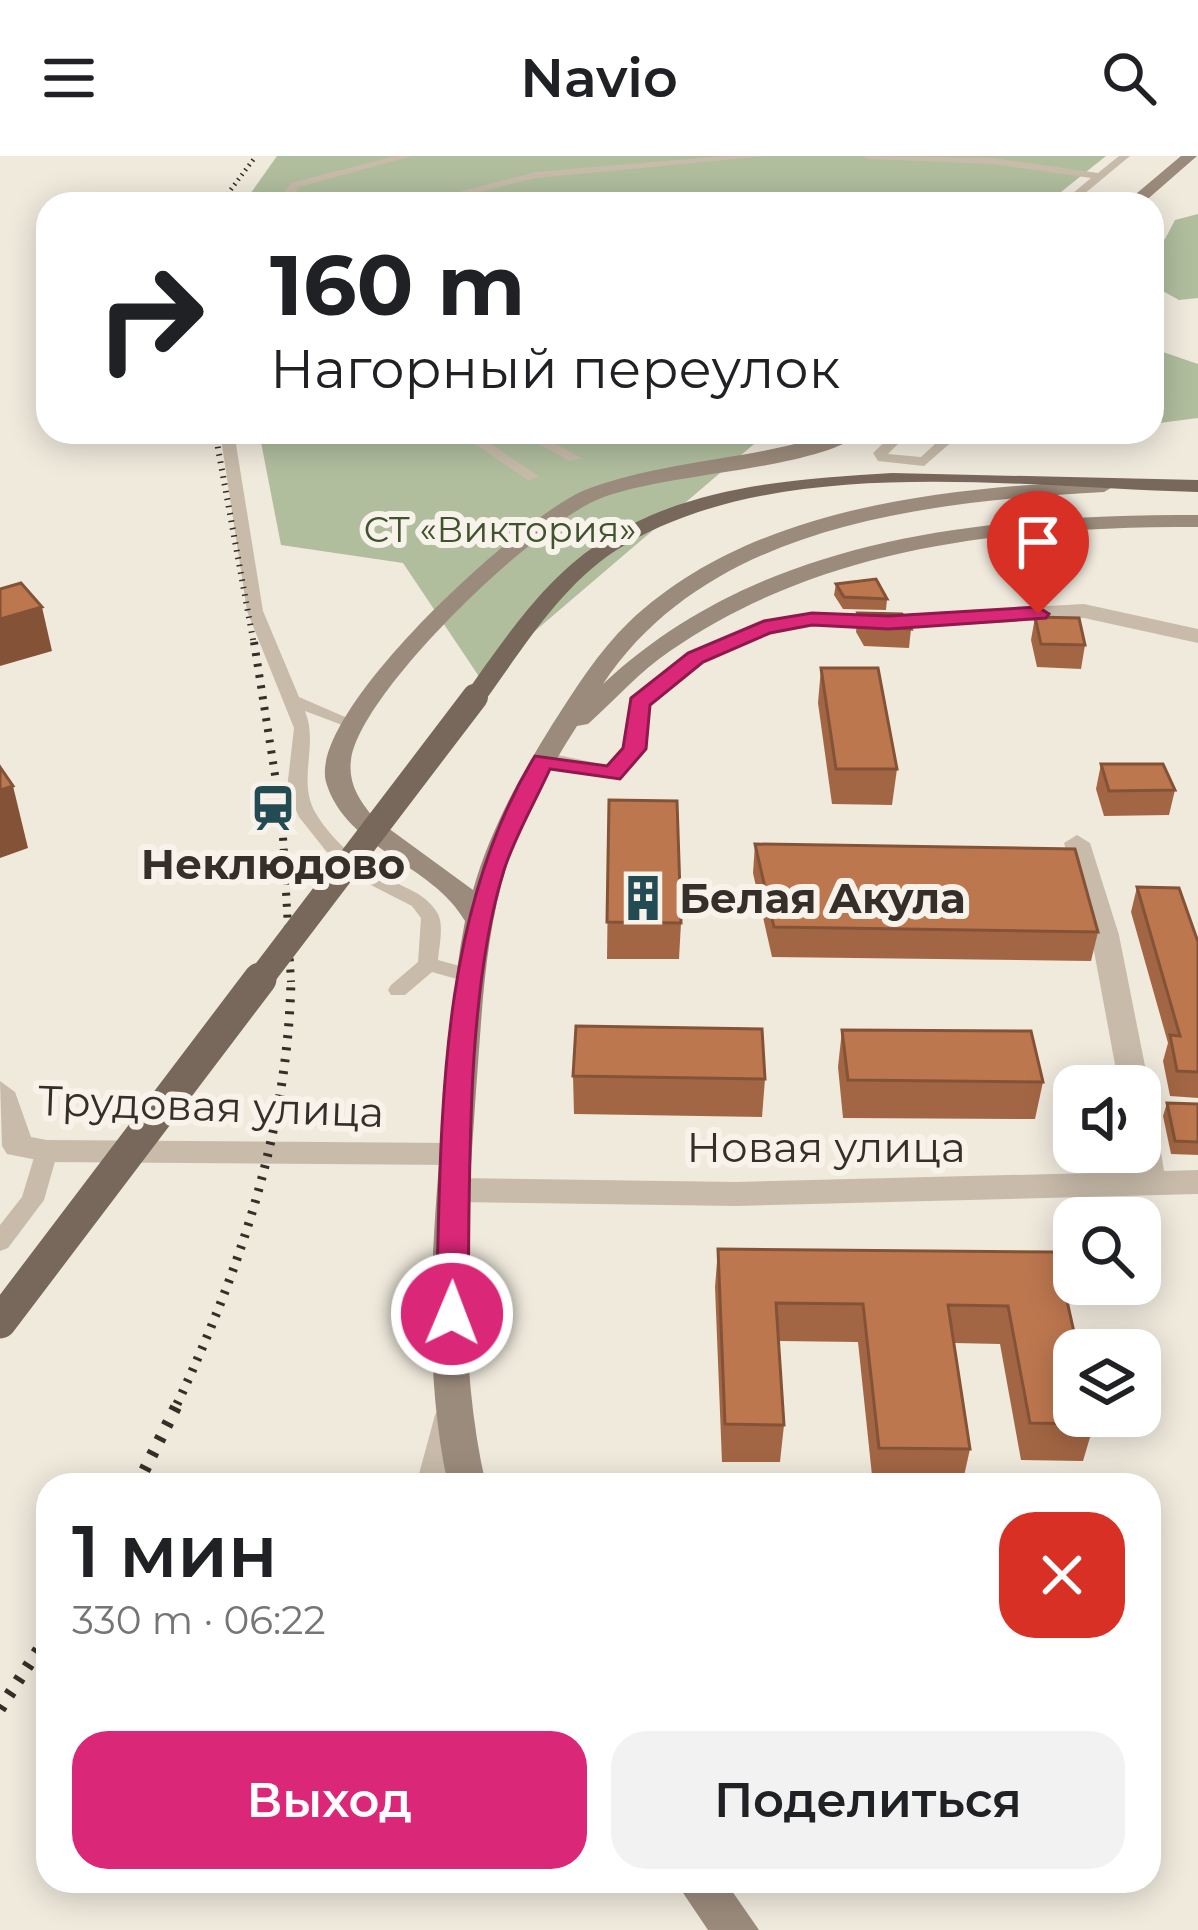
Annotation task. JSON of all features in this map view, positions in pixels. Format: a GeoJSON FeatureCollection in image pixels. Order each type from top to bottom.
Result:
{"type":"FeatureCollection","features":[{"type":"Feature","properties":{"kind":"main road"},"geometry":{"type":"LineString","coordinates":[[0,1322],[475,697],[563,586],[606,548],[654,520],[705,501],[865,482],[1198,486]]}},
{"type":"Feature","properties":{"kind":"street"},"geometry":{"type":"LineString","coordinates":[[1146,192],[1190,156]]}},
{"type":"Feature","properties":{"kind":"street"},"geometry":{"type":"LineString","coordinates":[[481,924],[469,896],[442,872],[389,844],[351,808],[338,778],[350,723],[369,697],[544,521],[586,497],[620,486],[776,459],[819,444]]}},
{"type":"Feature","properties":{"kind":"street"},"geometry":{"type":"LineString","coordinates":[[464,1473],[453,1397],[455,1154],[471,976],[492,870],[549,750],[594,677],[646,618],[710,573],[833,524],[911,505],[1104,486]]}},
{"type":"Feature","properties":{"kind":"street"},"geometry":{"type":"LineString","coordinates":[[549,750],[659,647],[752,590],[817,566],[900,543],[1000,527],[1198,521]]}},
{"type":"Feature","properties":{"kind":"street"},"geometry":{"type":"LineString","coordinates":[[549,750],[612,774],[634,749],[639,702],[696,657],[764,627],[812,619],[889,622],[1084,611],[1198,636]]}},
{"type":"Feature","properties":{"kind":"street"},"geometry":{"type":"LineString","coordinates":[[1077,843],[1105,934],[1130,1065]]}},
{"type":"Feature","properties":{"kind":"street","name":"Трудовая улица"},"geometry":{"type":"LineString","coordinates":[[0,1092],[22,1148],[455,1154]]}},
{"type":"Feature","properties":{"kind":"street"},"geometry":{"type":"LineString","coordinates":[[1148,1173],[1149,1182]]}},
{"type":"Feature","properties":{"kind":"street","name":"Новая улица"},"geometry":{"type":"LineString","coordinates":[[455,1190],[736,1194],[1198,1182]]}},
{"type":"Feature","properties":{"kind":"street"},"geometry":{"type":"LineString","coordinates":[[707,1893],[736,1930]]}},
{"type":"Feature","properties":{"kind":"lane"},"geometry":{"type":"LineString","coordinates":[[291,192],[295,184],[407,156]]}},
{"type":"Feature","properties":{"kind":"lane"},"geometry":{"type":"LineString","coordinates":[[467,192],[536,176],[761,156]]}},
{"type":"Feature","properties":{"kind":"lane"},"geometry":{"type":"LineString","coordinates":[[868,156],[993,161],[1100,176]]}},
{"type":"Feature","properties":{"kind":"lane"},"geometry":{"type":"LineString","coordinates":[[1080,192],[1125,156]]}},
{"type":"Feature","properties":{"kind":"lane"},"geometry":{"type":"LineString","coordinates":[[229,444],[255,611],[303,728],[296,789],[308,817],[368,876],[419,902],[430,919],[428,964],[398,990]]}},
{"type":"Feature","properties":{"kind":"lane"},"geometry":{"type":"LineString","coordinates":[[482,444],[533,477]]}},
{"type":"Feature","properties":{"kind":"lane"},"geometry":{"type":"LineString","coordinates":[[547,444],[575,458]]}},
{"type":"Feature","properties":{"kind":"lane"},"geometry":{"type":"LineString","coordinates":[[889,444],[880,453],[911,465],[924,462],[943,444]]}},
{"type":"Feature","properties":{"kind":"lane"},"geometry":{"type":"LineString","coordinates":[[292,700],[350,723]]}},
{"type":"Feature","properties":{"kind":"lane"},"geometry":{"type":"LineString","coordinates":[[428,964],[471,976]]}},
{"type":"Feature","properties":{"kind":"lane"},"geometry":{"type":"LineString","coordinates":[[0,1242],[33,1200],[22,1148]]}},
{"type":"Feature","properties":{"kind":"lane"},"geometry":{"type":"LineString","coordinates":[[432,1473],[453,1397]]}},
{"type":"Feature","properties":{"kind":"green space"},"geometry":{"type":"Polygon","coordinates":[[[277,156],[1106,156],[1061,192],[252,192],[277,156]]]}},
{"type":"Feature","properties":{"kind":"green space"},"geometry":{"type":"Polygon","coordinates":[[[1198,214],[1198,298],[1179,300],[1164,292],[1164,240],[1175,220],[1198,214]]]}},
{"type":"Feature","properties":{"kind":"green space"},"geometry":{"type":"Polygon","coordinates":[[[1164,352],[1198,364],[1198,418],[1164,422],[1164,352]]]}},
{"type":"Feature","properties":{"kind":"green space","name":"СТ «Виктория»"},"geometry":{"type":"Polygon","coordinates":[[[261,444],[754,444],[480,678],[403,563],[281,545],[261,444]]]}},
{"type":"Feature","properties":{"kind":"building"},"geometry":{"type":"Polygon","coordinates":[[[876,579],[887,599],[844,597],[836,584],[876,579]]]}},
{"type":"Feature","properties":{"kind":"building"},"geometry":{"type":"Polygon","coordinates":[[[21,583],[42,607],[0,619],[0,589],[21,583]]]}},
{"type":"Feature","properties":{"kind":"building"},"geometry":{"type":"Polygon","coordinates":[[[858,613],[902,614],[911,629],[866,626],[858,613]]]}},
{"type":"Feature","properties":{"kind":"building"},"geometry":{"type":"Polygon","coordinates":[[[1035,617],[1079,618],[1085,645],[1041,644],[1035,617]]]}},
{"type":"Feature","properties":{"kind":"building"},"geometry":{"type":"Polygon","coordinates":[[[821,668],[878,668],[897,769],[836,769],[821,668]]]}},
{"type":"Feature","properties":{"kind":"building"},"geometry":{"type":"Polygon","coordinates":[[[1101,764],[1163,764],[1175,790],[1109,791],[1101,764]]]}},
{"type":"Feature","properties":{"kind":"building"},"geometry":{"type":"Polygon","coordinates":[[[0,767],[13,786],[0,790],[0,767]]]}},
{"type":"Feature","properties":{"kind":"building","name":"Белая Акула"},"geometry":{"type":"Polygon","coordinates":[[[609,800],[677,801],[681,923],[607,922],[609,800]]]}},
{"type":"Feature","properties":{"kind":"building"},"geometry":{"type":"Polygon","coordinates":[[[755,844],[1075,849],[1098,932],[774,927],[755,844]]]}},
{"type":"Feature","properties":{"kind":"building"},"geometry":{"type":"Polygon","coordinates":[[[1137,887],[1179,888],[1198,942],[1198,1072],[1177,1071],[1170,1035],[1180,1036],[1137,887]]]}},
{"type":"Feature","properties":{"kind":"building"},"geometry":{"type":"Polygon","coordinates":[[[576,1026],[762,1029],[765,1079],[573,1076],[576,1026]]]}},
{"type":"Feature","properties":{"kind":"building"},"geometry":{"type":"Polygon","coordinates":[[[842,1030],[1031,1031],[1043,1082],[848,1080],[842,1030]]]}},
{"type":"Feature","properties":{"kind":"building"},"geometry":{"type":"Polygon","coordinates":[[[1167,1103],[1198,1104],[1198,1142],[1175,1141],[1167,1103]]]}},
{"type":"Feature","properties":{"kind":"building"},"geometry":{"type":"Polygon","coordinates":[[[718,1249],[1053,1252],[1053,1305],[1068,1305],[1073,1329],[1053,1329],[1053,1423],[1030,1423],[1008,1306],[948,1305],[970,1449],[879,1448],[863,1304],[776,1303],[784,1425],[725,1424],[718,1249]]]}},
{"type":"Feature","properties":{"kind":"railway"},"geometry":{"type":"LineString","coordinates":[[229,192],[256,156]]}},
{"type":"Feature","properties":{"kind":"railway"},"geometry":{"type":"LineString","coordinates":[[217,444],[254,645]]}},
{"type":"Feature","properties":{"kind":"railway"},"geometry":{"type":"LineString","coordinates":[[254,642],[282,819],[291,981]]}},
{"type":"Feature","properties":{"kind":"railway"},"geometry":{"type":"LineString","coordinates":[[177,1404],[221,1302],[256,1198],[281,1090],[291,981]]}},
{"type":"Feature","properties":{"kind":"railway"},"geometry":{"type":"LineString","coordinates":[[143,1473],[179,1401]]}},
{"type":"Feature","properties":{"kind":"railway"},"geometry":{"type":"LineString","coordinates":[[0,1709],[36,1654]]}},
{"type":"Feature","properties":{"kind":"place","name":"Неклюдово"},"geometry":{"type":"Point","coordinates":[273,808]}},
{"type":"Feature","properties":{"kind":"place","name":"Белая Акула"},"geometry":{"type":"Point","coordinates":[643,898]}},
{"type":"Feature","properties":{"kind":"route"},"geometry":{"type":"LineString","coordinates":[[452,1314],[455,1154],[471,976],[492,870],[543,760],[612,774],[634,749],[639,702],[696,657],[764,627],[812,619],[889,622],[1038,614]]}}]}
